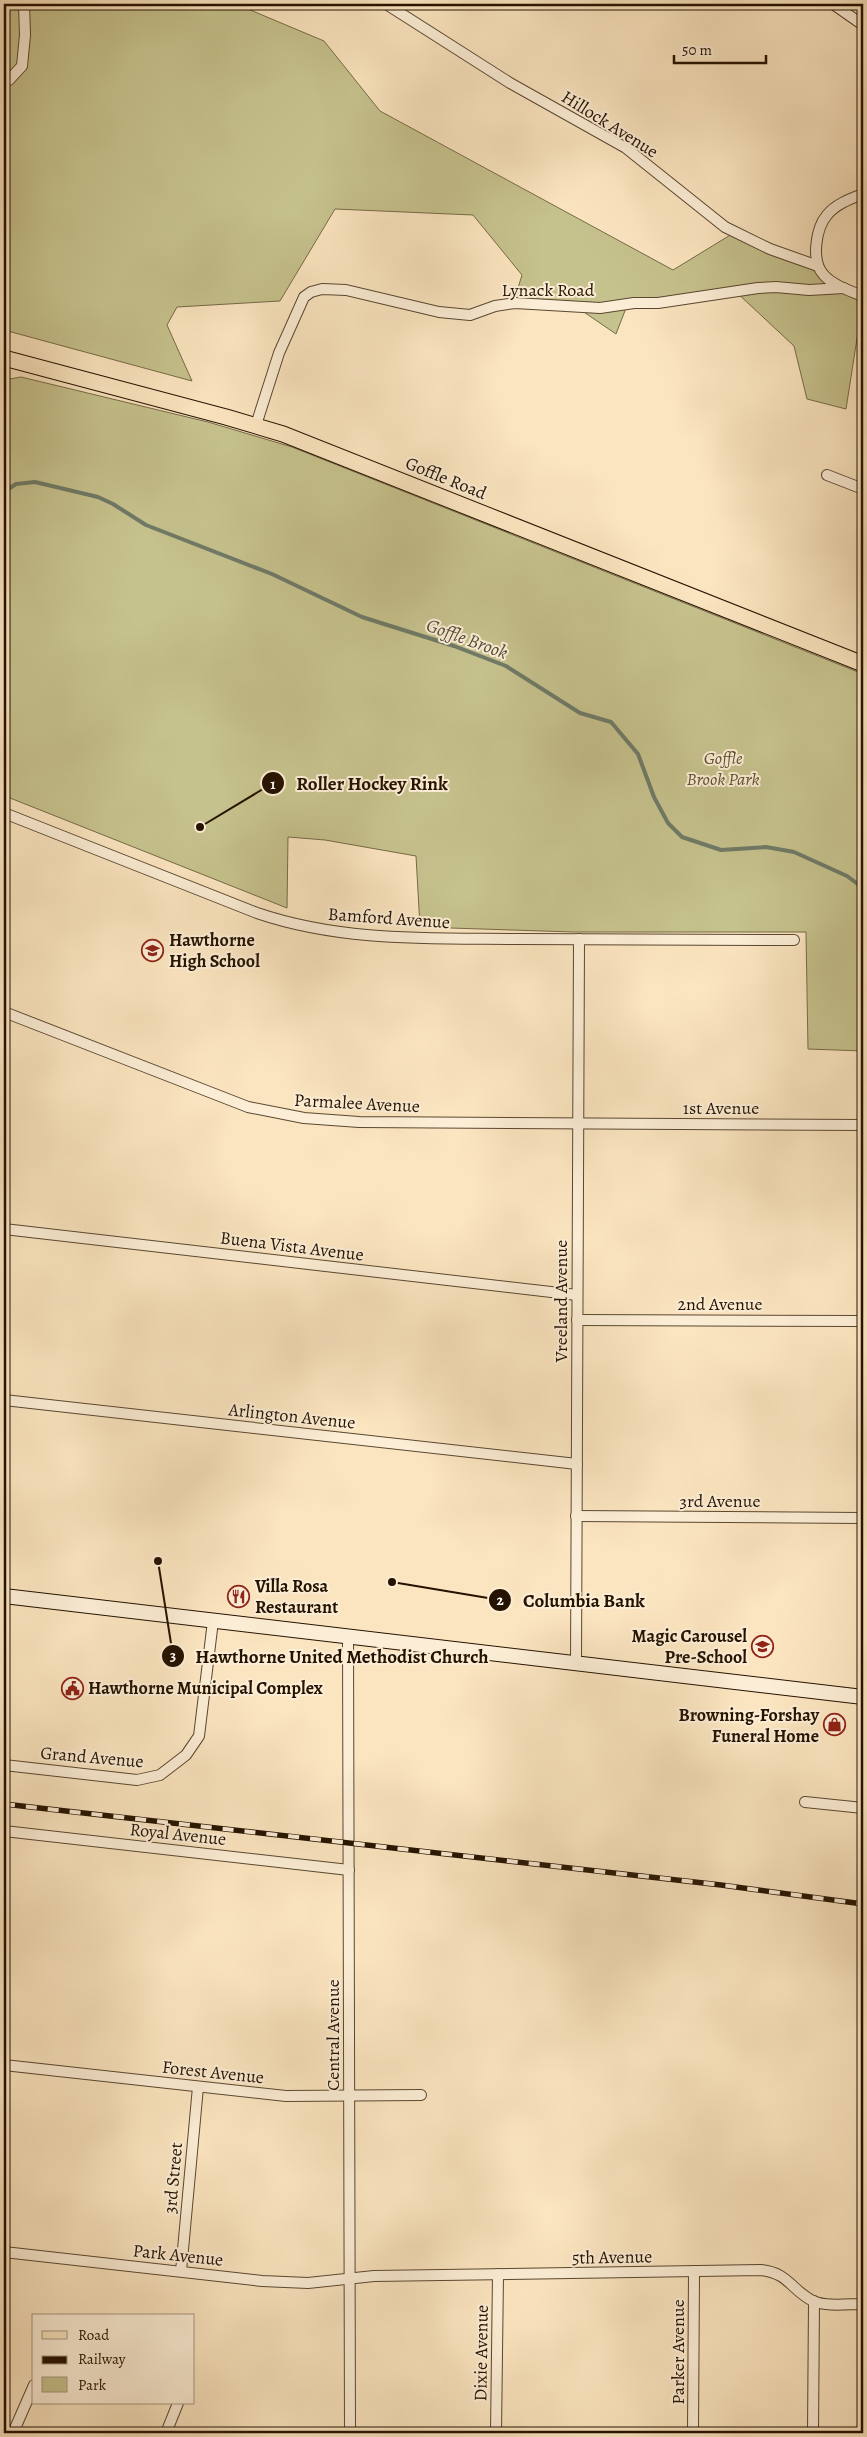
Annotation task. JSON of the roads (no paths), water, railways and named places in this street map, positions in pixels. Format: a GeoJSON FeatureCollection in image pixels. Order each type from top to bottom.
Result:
{"type":"FeatureCollection","features":[{"type":"Feature","properties":{"kind":"main road","name":"Goffle Road"},"geometry":{"type":"LineString","coordinates":[[4,358],[256,426],[345,457],[863,664]]}},
{"type":"Feature","properties":{"kind":"street"},"geometry":{"type":"LineString","coordinates":[[4,80],[9,80],[22,66],[25,35],[24,4]]}},
{"type":"Feature","properties":{"kind":"street","name":"Hillock Avenue"},"geometry":{"type":"LineString","coordinates":[[386,4],[510,83],[626,148],[725,227],[770,249],[818,266]]}},
{"type":"Feature","properties":{"kind":"street"},"geometry":{"type":"LineString","coordinates":[[833,4],[863,25]]}},
{"type":"Feature","properties":{"kind":"street"},"geometry":{"type":"LineString","coordinates":[[863,194],[849,199],[826,216],[821,224],[816,248],[818,266],[824,276],[844,288],[863,296]]}},
{"type":"Feature","properties":{"kind":"street","name":"Lynack Road"},"geometry":{"type":"LineString","coordinates":[[256,426],[280,353],[304,297],[311,292],[322,289],[346,290],[430,310],[470,314],[495,306],[515,303],[600,308],[634,303],[658,303],[776,286],[809,290],[844,288]]}},
{"type":"Feature","properties":{"kind":"street"},"geometry":{"type":"LineString","coordinates":[[828,474],[863,489]]}},
{"type":"Feature","properties":{"kind":"street","name":"Bamford Avenue"},"geometry":{"type":"LineString","coordinates":[[4,813],[257,913],[304,926],[346,934],[387,937],[794,940]]}},
{"type":"Feature","properties":{"kind":"street","name":"Vreeland Avenue"},"geometry":{"type":"LineString","coordinates":[[576,1664],[579,939]]}},
{"type":"Feature","properties":{"kind":"street","name":"Parmalee Avenue"},"geometry":{"type":"LineString","coordinates":[[4,1012],[210,1093],[278,1114],[330,1121],[359,1122],[578,1124]]}},
{"type":"Feature","properties":{"kind":"street","name":"1st Avenue"},"geometry":{"type":"LineString","coordinates":[[578,1124],[863,1125]]}},
{"type":"Feature","properties":{"kind":"street","name":"Buena Vista Avenue"},"geometry":{"type":"LineString","coordinates":[[4,1228],[577,1295]]}},
{"type":"Feature","properties":{"kind":"street","name":"2nd Avenue"},"geometry":{"type":"LineString","coordinates":[[577,1320],[863,1321]]}},
{"type":"Feature","properties":{"kind":"street","name":"Arlington Avenue"},"geometry":{"type":"LineString","coordinates":[[4,1400],[577,1464]]}},
{"type":"Feature","properties":{"kind":"street","name":"3rd Avenue"},"geometry":{"type":"LineString","coordinates":[[576,1516],[863,1518]]}},
{"type":"Feature","properties":{"kind":"street"},"geometry":{"type":"LineString","coordinates":[[4,1596],[863,1697]]}},
{"type":"Feature","properties":{"kind":"street","name":"Grand Avenue"},"geometry":{"type":"LineString","coordinates":[[4,1765],[144,1780],[160,1774],[194,1746],[199,1736],[213,1621]]}},
{"type":"Feature","properties":{"kind":"street","name":"Central Avenue"},"geometry":{"type":"LineString","coordinates":[[348,1636],[350,2433]]}},
{"type":"Feature","properties":{"kind":"street"},"geometry":{"type":"LineString","coordinates":[[805,1802],[863,1808]]}},
{"type":"Feature","properties":{"kind":"street","name":"Royal Avenue"},"geometry":{"type":"LineString","coordinates":[[4,1831],[349,1870]]}},
{"type":"Feature","properties":{"kind":"street","name":"Forest Avenue"},"geometry":{"type":"LineString","coordinates":[[4,2065],[286,2096],[420,2095]]}},
{"type":"Feature","properties":{"kind":"street","name":"3rd Street"},"geometry":{"type":"LineString","coordinates":[[181,2271],[198,2087]]}},
{"type":"Feature","properties":{"kind":"street","name":"Park Avenue"},"geometry":{"type":"LineString","coordinates":[[4,2252],[288,2283],[350,2280]]}},
{"type":"Feature","properties":{"kind":"street","name":"5th Avenue"},"geometry":{"type":"LineString","coordinates":[[350,2280],[374,2276],[753,2270],[774,2272],[784,2276],[814,2301]]}},
{"type":"Feature","properties":{"kind":"street","name":"Parker Avenue"},"geometry":{"type":"LineString","coordinates":[[693,2433],[694,2271]]}},
{"type":"Feature","properties":{"kind":"street","name":"Dixie Avenue"},"geometry":{"type":"LineString","coordinates":[[496,2433],[498,2274]]}},
{"type":"Feature","properties":{"kind":"street"},"geometry":{"type":"LineString","coordinates":[[813,2433],[814,2301],[824,2304],[863,2304]]}},
{"type":"Feature","properties":{"kind":"street"},"geometry":{"type":"LineString","coordinates":[[13,2433],[32,2390]]}},
{"type":"Feature","properties":{"kind":"street"},"geometry":{"type":"LineString","coordinates":[[166,2433],[178,2404]]}},
{"type":"Feature","properties":{"kind":"waterway","name":"Goffle Brook"},"geometry":{"type":"LineString","coordinates":[[4,492],[16,484],[35,482],[98,497],[113,504],[146,525],[272,574],[362,617],[454,646],[506,666],[580,713],[611,722],[638,754],[654,797],[668,823],[682,837],[721,850],[766,847],[794,852],[847,876],[863,888]]}},
{"type":"Feature","properties":{"kind":"railway"},"geometry":{"type":"LineString","coordinates":[[4,1804],[721,1885],[863,1904]]}},
{"type":"Feature","properties":{"kind":"place","name":"Roller Hockey Rink"},"geometry":{"type":"Point","coordinates":[200,827]}},
{"type":"Feature","properties":{"kind":"place","name":"Hawthorne High School"},"geometry":{"type":"Point","coordinates":[153,950]}},
{"type":"Feature","properties":{"kind":"place","name":"Hawthorne United Methodist Church"},"geometry":{"type":"Point","coordinates":[158,1561]}},
{"type":"Feature","properties":{"kind":"place","name":"Columbia Bank"},"geometry":{"type":"Point","coordinates":[392,1582]}},
{"type":"Feature","properties":{"kind":"place","name":"Villa Rosa Restaurant"},"geometry":{"type":"Point","coordinates":[239,1596]}},
{"type":"Feature","properties":{"kind":"place","name":"Magic Carousel Pre-School"},"geometry":{"type":"Point","coordinates":[763,1646]}},
{"type":"Feature","properties":{"kind":"place","name":"Hawthorne Municipal Complex"},"geometry":{"type":"Point","coordinates":[72,1688]}},
{"type":"Feature","properties":{"kind":"place","name":"Browning-Forshay Funeral Home"},"geometry":{"type":"Point","coordinates":[835,1725]}},
{"type":"Feature","properties":{"kind":"park label","name":"Goffle Brook Park"},"geometry":{"type":"Point","coordinates":[723,768]}}]}
